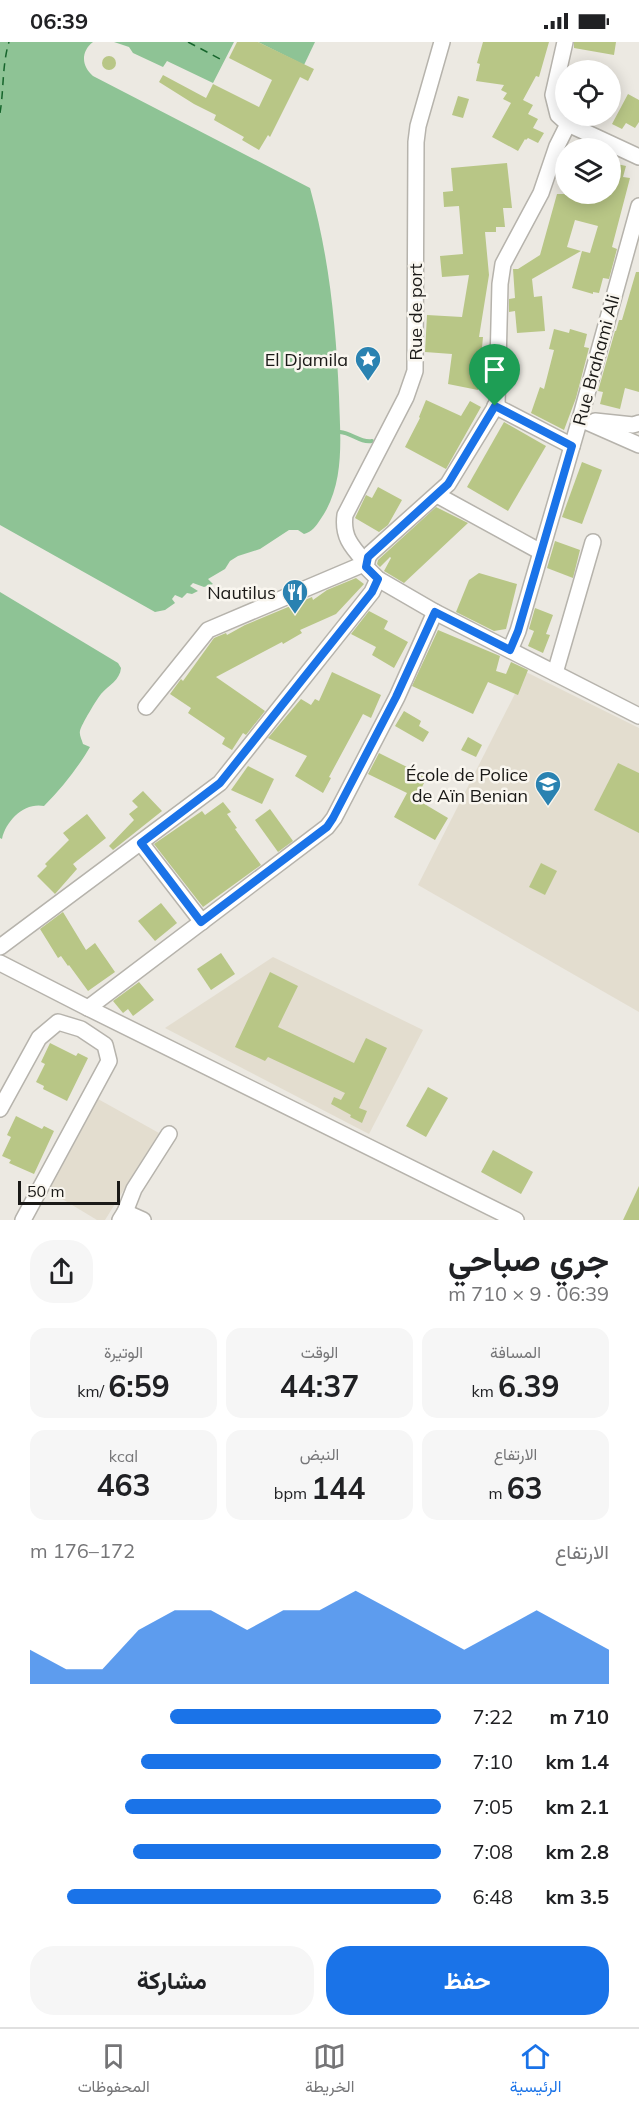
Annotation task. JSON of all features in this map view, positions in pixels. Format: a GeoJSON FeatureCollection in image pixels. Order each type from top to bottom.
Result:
{"type":"FeatureCollection","features":[{"type":"Feature","properties":{"kind":"street","name":"Rue de port"},"geometry":{"type":"LineString","coordinates":[[378,579],[369,572],[366,563],[348,543],[344,525],[345,515],[406,396],[415,370],[416,142],[422,111],[442,42]]}},
{"type":"Feature","properties":{"kind":"street"},"geometry":{"type":"LineString","coordinates":[[561,60],[565,42]]}},
{"type":"Feature","properties":{"kind":"street"},"geometry":{"type":"LineString","coordinates":[[555,86],[553,95],[555,103]]}},
{"type":"Feature","properties":{"kind":"street"},"geometry":{"type":"LineString","coordinates":[[146,707],[208,630],[366,563],[371,554],[448,484],[495,406],[500,284],[503,264],[541,193],[557,146],[567,126]]}},
{"type":"Feature","properties":{"kind":"street"},"geometry":{"type":"LineString","coordinates":[[573,126],[637,152]]}},
{"type":"Feature","properties":{"kind":"street","name":"Rue Brahami Ali"},"geometry":{"type":"LineString","coordinates":[[510,650],[518,631],[580,419],[639,206]]}},
{"type":"Feature","properties":{"kind":"street"},"geometry":{"type":"LineString","coordinates":[[495,406],[572,446]]}},
{"type":"Feature","properties":{"kind":"street"},"geometry":{"type":"LineString","coordinates":[[580,419],[633,425],[639,423]]}},
{"type":"Feature","properties":{"kind":"street"},"geometry":{"type":"LineString","coordinates":[[580,419],[639,445]]}},
{"type":"Feature","properties":{"kind":"street"},"geometry":{"type":"LineString","coordinates":[[437,495],[541,552]]}},
{"type":"Feature","properties":{"kind":"street"},"geometry":{"type":"LineString","coordinates":[[555,673],[593,542]]}},
{"type":"Feature","properties":{"kind":"street"},"geometry":{"type":"LineString","coordinates":[[0,947],[220,783],[372,592],[378,579],[435,612],[639,716]]}},
{"type":"Feature","properties":{"kind":"street"},"geometry":{"type":"LineString","coordinates":[[88,1008],[327,827],[396,697],[435,612]]}},
{"type":"Feature","properties":{"kind":"street"},"geometry":{"type":"LineString","coordinates":[[141,843],[201,922]]}},
{"type":"Feature","properties":{"kind":"street"},"geometry":{"type":"LineString","coordinates":[[0,963],[516,1220]]}},
{"type":"Feature","properties":{"kind":"street"},"geometry":{"type":"LineString","coordinates":[[0,1108],[39,1038],[58,1022],[81,1029],[105,1045],[110,1061],[23,1220]]}},
{"type":"Feature","properties":{"kind":"street"},"geometry":{"type":"LineString","coordinates":[[143,1220],[123,1216],[134,1189],[169,1134]]}},
{"type":"Feature","properties":{"kind":"shaded area"},"geometry":{"type":"Polygon","coordinates":[[[0,42],[93,42],[86,50],[84,59],[93,76],[310,188],[327,265],[336,343],[340,460],[334,491],[328,506],[312,530],[304,534],[298,530],[289,530],[260,549],[238,556],[230,561],[225,569],[208,579],[213,584],[204,587],[193,583],[190,586],[198,591],[192,594],[187,593],[182,598],[175,595],[172,599],[175,603],[165,610],[155,612],[0,525],[0,42]]]}},
{"type":"Feature","properties":{"kind":"shaded area"},"geometry":{"type":"Polygon","coordinates":[[[114,42],[234,42],[213,83],[167,61],[163,67],[133,53],[129,47],[114,42]]]}},
{"type":"Feature","properties":{"kind":"shaded area"},"geometry":{"type":"Polygon","coordinates":[[[258,42],[315,42],[304,65],[258,42]]]}},
{"type":"Feature","properties":{"kind":"shaded area"},"geometry":{"type":"Polygon","coordinates":[[[0,592],[118,663],[121,668],[119,676],[99,697],[81,728],[83,744],[90,747],[80,763],[44,806],[30,807],[17,814],[8,825],[2,839],[0,838],[0,592]]]}},
{"type":"Feature","properties":{"kind":"shaded area","name":"École de Police de Aïn Benian"},"geometry":{"type":"Polygon","coordinates":[[[526,672],[639,728],[639,1012],[418,885],[526,672]]]}},
{"type":"Feature","properties":{"kind":"shaded area"},"geometry":{"type":"Polygon","coordinates":[[[273,957],[423,1030],[369,1134],[165,1028],[273,957]]]}},
{"type":"Feature","properties":{"kind":"shaded area"},"geometry":{"type":"Polygon","coordinates":[[[98,1099],[159,1133],[105,1220],[97,1220],[49,1191],[98,1099]]]}},
{"type":"Feature","properties":{"kind":"building"},"geometry":{"type":"Polygon","coordinates":[[[237,42],[258,42],[314,69],[308,81],[300,77],[270,137],[268,135],[259,150],[242,140],[244,137],[214,120],[216,115],[159,82],[163,75],[206,98],[213,84],[259,107],[272,80],[229,58],[237,42]]]}},
{"type":"Feature","properties":{"kind":"building"},"geometry":{"type":"Polygon","coordinates":[[[483,42],[549,42],[539,77],[536,76],[523,100],[533,105],[528,114],[538,119],[533,128],[544,133],[538,143],[528,138],[525,139],[518,151],[492,137],[511,103],[503,99],[507,93],[501,90],[504,85],[476,81],[480,64],[477,63],[483,42]]]}},
{"type":"Feature","properties":{"kind":"building"},"geometry":{"type":"Polygon","coordinates":[[[574,42],[616,42],[614,55],[574,48],[574,42]]]}},
{"type":"Feature","properties":{"kind":"building"},"geometry":{"type":"Polygon","coordinates":[[[106,56],[112,56],[116,63],[112,70],[106,70],[102,66],[102,60],[106,56]]]}},
{"type":"Feature","properties":{"kind":"building"},"geometry":{"type":"Polygon","coordinates":[[[628,94],[639,100],[639,122],[635,128],[626,123],[622,129],[616,126],[621,126],[621,107],[628,94]]]}},
{"type":"Feature","properties":{"kind":"building"},"geometry":{"type":"Polygon","coordinates":[[[458,96],[469,99],[463,118],[452,115],[458,96]]]}},
{"type":"Feature","properties":{"kind":"building"},"geometry":{"type":"Polygon","coordinates":[[[507,163],[512,208],[503,208],[505,227],[496,227],[496,232],[485,232],[489,275],[479,337],[483,337],[478,390],[448,384],[452,354],[425,352],[427,315],[462,317],[469,275],[442,277],[440,256],[463,254],[459,206],[444,207],[443,192],[453,191],[451,168],[507,163]]]}},
{"type":"Feature","properties":{"kind":"building"},"geometry":{"type":"Polygon","coordinates":[[[621,165],[626,166],[623,177],[630,178],[612,247],[617,249],[609,279],[603,278],[599,293],[593,292],[593,294],[572,288],[582,251],[590,253],[598,226],[575,220],[567,247],[581,251],[532,279],[534,297],[542,296],[545,331],[517,333],[515,311],[509,312],[509,299],[515,298],[513,269],[518,269],[540,255],[555,201],[555,204],[621,204],[621,165]]]}},
{"type":"Feature","properties":{"kind":"building"},"geometry":{"type":"Polygon","coordinates":[[[636,272],[639,272],[639,392],[625,388],[620,409],[600,404],[603,392],[598,391],[615,331],[619,320],[622,320],[636,272]]]}},
{"type":"Feature","properties":{"kind":"building"},"geometry":{"type":"Polygon","coordinates":[[[554,329],[569,333],[570,329],[587,334],[584,347],[589,348],[576,398],[564,430],[531,413],[540,387],[544,389],[554,350],[549,349],[554,329]]]}},
{"type":"Feature","properties":{"kind":"building"},"geometry":{"type":"Polygon","coordinates":[[[426,400],[461,416],[470,401],[481,407],[446,469],[405,447],[420,418],[426,400]]]}},
{"type":"Feature","properties":{"kind":"building"},"geometry":{"type":"Polygon","coordinates":[[[504,422],[546,446],[508,511],[467,487],[504,422]]]}},
{"type":"Feature","properties":{"kind":"building"},"geometry":{"type":"Polygon","coordinates":[[[582,462],[602,470],[582,524],[562,517],[582,462]]]}},
{"type":"Feature","properties":{"kind":"building"},"geometry":{"type":"Polygon","coordinates":[[[378,487],[402,500],[388,525],[379,532],[355,518],[366,495],[372,498],[378,487]]]}},
{"type":"Feature","properties":{"kind":"building"},"geometry":{"type":"Polygon","coordinates":[[[436,507],[468,523],[404,583],[384,571],[391,558],[380,567],[377,564],[378,560],[436,507]]]}},
{"type":"Feature","properties":{"kind":"building"},"geometry":{"type":"Polygon","coordinates":[[[555,541],[580,550],[573,578],[547,568],[555,541]]]}},
{"type":"Feature","properties":{"kind":"building"},"geometry":{"type":"Polygon","coordinates":[[[479,573],[517,584],[506,629],[494,631],[456,612],[469,580],[479,573]]]}},
{"type":"Feature","properties":{"kind":"building"},"geometry":{"type":"Polygon","coordinates":[[[356,578],[364,584],[336,614],[300,630],[302,633],[283,644],[282,642],[216,677],[265,711],[246,735],[243,733],[232,750],[222,744],[225,738],[188,713],[191,708],[170,694],[181,679],[183,681],[214,638],[226,633],[227,635],[312,597],[313,600],[327,590],[356,578]]]}},
{"type":"Feature","properties":{"kind":"building"},"geometry":{"type":"Polygon","coordinates":[[[535,608],[553,615],[546,634],[550,635],[543,653],[528,646],[534,631],[529,629],[535,608]]]}},
{"type":"Feature","properties":{"kind":"building"},"geometry":{"type":"Polygon","coordinates":[[[369,611],[388,621],[384,629],[408,642],[394,668],[372,655],[376,647],[351,634],[369,611]]]}},
{"type":"Feature","properties":{"kind":"building"},"geometry":{"type":"Polygon","coordinates":[[[438,630],[500,656],[496,671],[506,674],[511,662],[528,670],[518,695],[488,682],[473,714],[412,686],[438,630]]]}},
{"type":"Feature","properties":{"kind":"building"},"geometry":{"type":"Polygon","coordinates":[[[332,672],[381,695],[371,718],[363,714],[329,777],[331,778],[323,793],[295,776],[307,756],[268,738],[301,699],[311,705],[315,699],[319,701],[332,672]]]}},
{"type":"Feature","properties":{"kind":"building"},"geometry":{"type":"Polygon","coordinates":[[[404,711],[421,721],[419,726],[429,732],[423,742],[395,726],[404,711]]]}},
{"type":"Feature","properties":{"kind":"building"},"geometry":{"type":"Polygon","coordinates":[[[468,737],[482,745],[476,757],[461,750],[468,737]]]}},
{"type":"Feature","properties":{"kind":"building"},"geometry":{"type":"Polygon","coordinates":[[[379,753],[419,773],[420,771],[428,775],[416,799],[448,818],[435,840],[394,817],[407,793],[368,774],[379,753]]]}},
{"type":"Feature","properties":{"kind":"building"},"geometry":{"type":"Polygon","coordinates":[[[618,763],[639,773],[639,833],[594,810],[618,763]]]}},
{"type":"Feature","properties":{"kind":"building"},"geometry":{"type":"Polygon","coordinates":[[[248,766],[274,779],[262,804],[231,790],[248,766]]]}},
{"type":"Feature","properties":{"kind":"building"},"geometry":{"type":"Polygon","coordinates":[[[143,791],[162,811],[113,850],[109,846],[134,820],[129,814],[138,807],[132,801],[143,791]]]}},
{"type":"Feature","properties":{"kind":"building"},"geometry":{"type":"Polygon","coordinates":[[[223,802],[231,812],[227,814],[237,828],[235,829],[261,865],[203,907],[154,844],[202,811],[205,815],[223,802]]]}},
{"type":"Feature","properties":{"kind":"building"},"geometry":{"type":"Polygon","coordinates":[[[270,809],[293,841],[278,852],[255,820],[270,809]]]}},
{"type":"Feature","properties":{"kind":"building"},"geometry":{"type":"Polygon","coordinates":[[[87,814],[106,838],[73,864],[77,869],[55,894],[37,876],[47,866],[45,864],[69,840],[63,833],[87,814]]]}},
{"type":"Feature","properties":{"kind":"building"},"geometry":{"type":"Polygon","coordinates":[[[541,863],[557,871],[545,895],[529,887],[541,863]]]}},
{"type":"Feature","properties":{"kind":"building"},"geometry":{"type":"Polygon","coordinates":[[[161,903],[177,923],[155,941],[138,921],[161,903]]]}},
{"type":"Feature","properties":{"kind":"building"},"geometry":{"type":"Polygon","coordinates":[[[63,912],[86,950],[95,943],[115,972],[88,991],[61,956],[58,958],[40,929],[63,912]]]}},
{"type":"Feature","properties":{"kind":"building"},"geometry":{"type":"Polygon","coordinates":[[[221,953],[235,974],[211,990],[197,969],[221,953]]]}},
{"type":"Feature","properties":{"kind":"building"},"geometry":{"type":"Polygon","coordinates":[[[270,972],[298,986],[278,1027],[354,1063],[366,1038],[387,1048],[359,1108],[367,1111],[362,1123],[331,1104],[334,1097],[341,1100],[345,1093],[268,1057],[265,1061],[235,1047],[270,972]]]}},
{"type":"Feature","properties":{"kind":"building"},"geometry":{"type":"Polygon","coordinates":[[[139,982],[154,1000],[133,1016],[128,1009],[123,1013],[113,1001],[139,982]]]}},
{"type":"Feature","properties":{"kind":"building"},"geometry":{"type":"Polygon","coordinates":[[[50,1043],[76,1056],[78,1053],[88,1058],[67,1101],[43,1089],[44,1086],[36,1082],[45,1064],[41,1062],[50,1043]]]}},
{"type":"Feature","properties":{"kind":"building"},"geometry":{"type":"Polygon","coordinates":[[[428,1087],[448,1098],[426,1137],[406,1126],[428,1087]]]}},
{"type":"Feature","properties":{"kind":"building"},"geometry":{"type":"Polygon","coordinates":[[[16,1116],[42,1129],[44,1126],[54,1131],[34,1174],[9,1163],[11,1160],[2,1156],[11,1137],[7,1135],[16,1116]]]}},
{"type":"Feature","properties":{"kind":"building"},"geometry":{"type":"Polygon","coordinates":[[[493,1150],[533,1172],[521,1194],[481,1172],[493,1150]]]}},
{"type":"Feature","properties":{"kind":"building"},"geometry":{"type":"Polygon","coordinates":[[[639,1186],[639,1220],[623,1220],[639,1186]]]}},
{"type":"Feature","properties":{"kind":"waterway"},"geometry":{"type":"LineString","coordinates":[[340,432],[364,441],[372,441]]}},
{"type":"Feature","properties":{"kind":"ferry route"},"geometry":{"type":"LineString","coordinates":[[0,113],[5,59],[9,42]]}},
{"type":"Feature","properties":{"kind":"ferry route"},"geometry":{"type":"LineString","coordinates":[[188,42],[224,61]]}},
{"type":"Feature","properties":{"kind":"place","name":"El Djamila"},"geometry":{"type":"Point","coordinates":[368,382]}},
{"type":"Feature","properties":{"kind":"place","name":"Nautilus"},"geometry":{"type":"Point","coordinates":[295,615]}},
{"type":"Feature","properties":{"kind":"place","name":"École de Police de Aïn Benian"},"geometry":{"type":"Point","coordinates":[548,807]}},
{"type":"Feature","properties":{"kind":"route"},"geometry":{"type":"LineString","coordinates":[[495,406],[572,446],[518,631],[510,650],[435,612],[396,697],[327,827],[201,922],[141,843],[220,783],[372,592],[378,579],[366,567],[368,557],[448,484],[495,406]]}}]}
